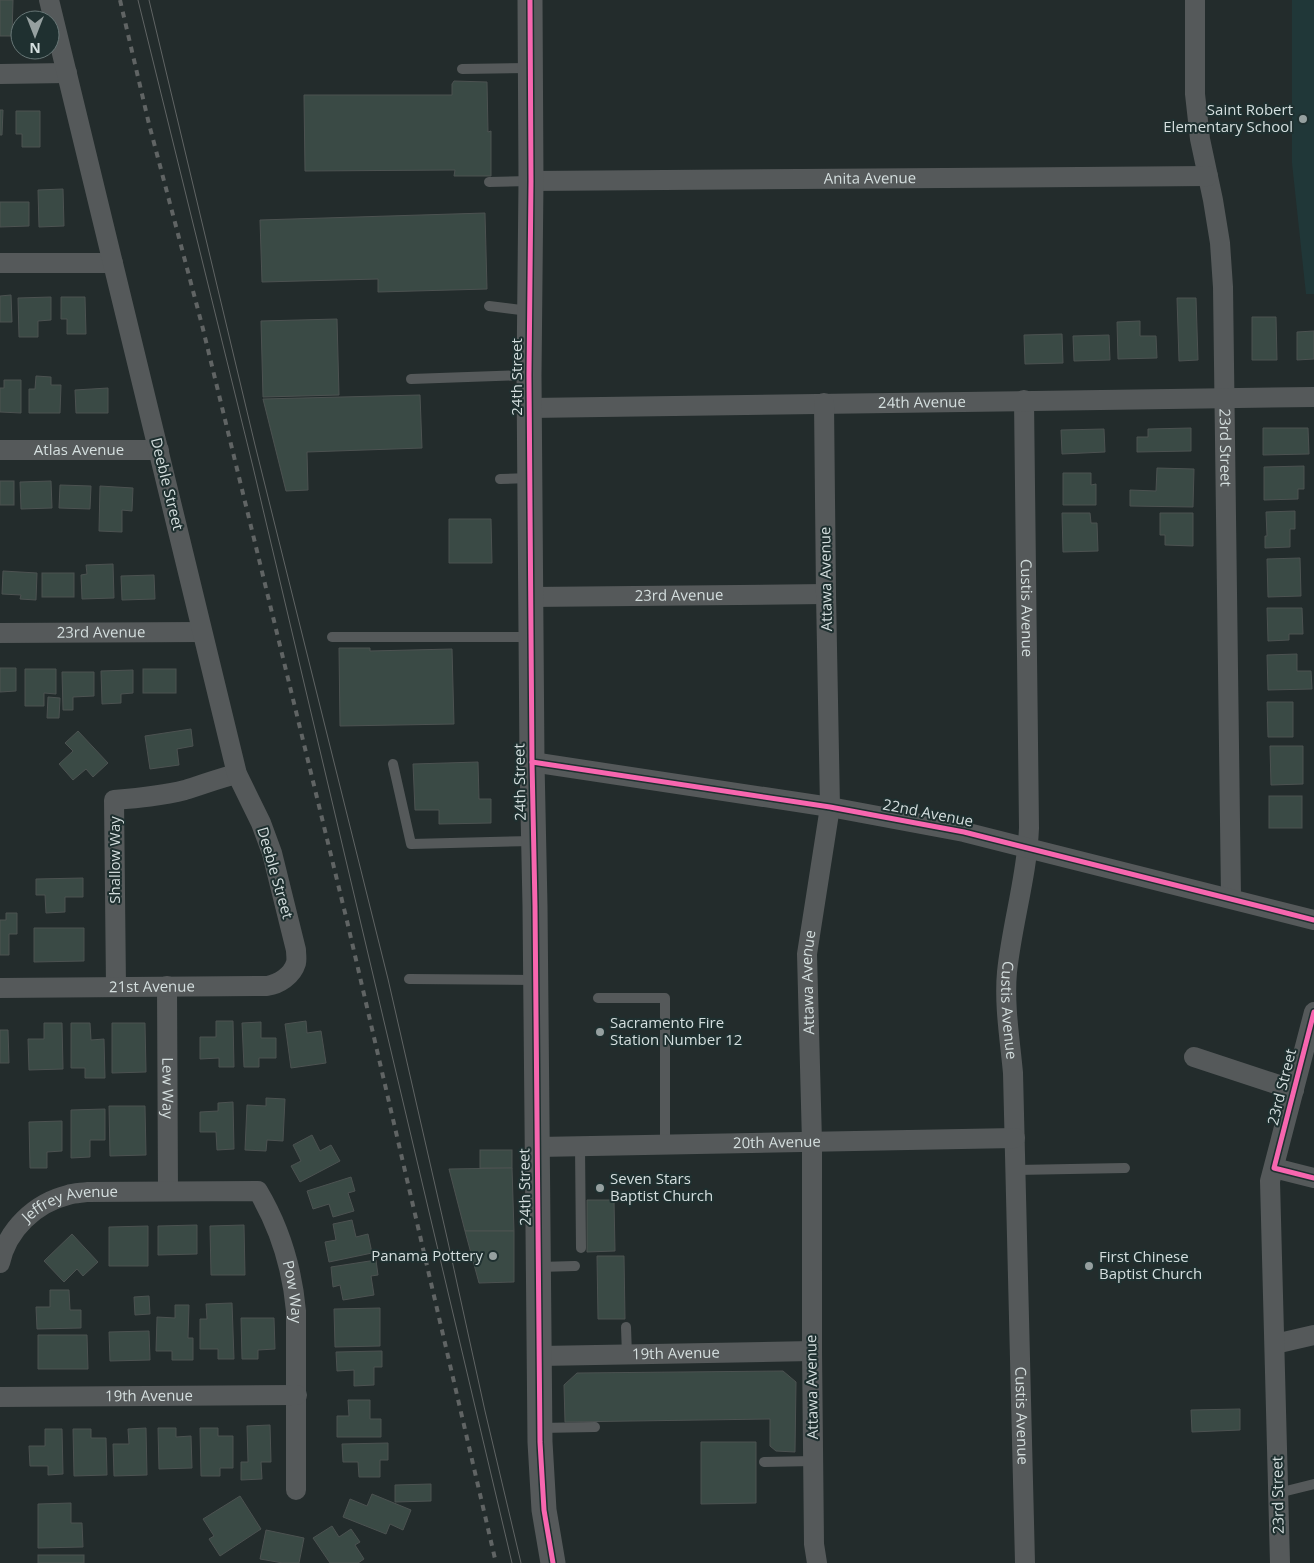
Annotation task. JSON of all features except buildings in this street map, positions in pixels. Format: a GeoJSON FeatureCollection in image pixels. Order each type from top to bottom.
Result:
{"type":"FeatureCollection","features":[{"type":"Feature","properties":{"kind":"street","name":"Deeble Street"},"geometry":{"type":"LineString","coordinates":[[49,0],[237,774],[261,823],[272,853],[296,950],[296,963]]}},
{"type":"Feature","properties":{"kind":"street","name":"24th Street"},"geometry":{"type":"LineString","coordinates":[[530,0],[529,375],[540,1428],[543,1504],[553,1563]]}},
{"type":"Feature","properties":{"kind":"street","name":"23rd Street"},"geometry":{"type":"LineString","coordinates":[[1195,0],[1195,94],[1200,139],[1220,243],[1223,287],[1231,898]]}},
{"type":"Feature","properties":{"kind":"street"},"geometry":{"type":"LineString","coordinates":[[0,74],[67,73]]}},
{"type":"Feature","properties":{"kind":"street","name":"Anita Avenue"},"geometry":{"type":"LineString","coordinates":[[531,182],[1208,176]]}},
{"type":"Feature","properties":{"kind":"street"},"geometry":{"type":"LineString","coordinates":[[0,263],[113,263]]}},
{"type":"Feature","properties":{"kind":"street","name":"24th Avenue"},"geometry":{"type":"LineString","coordinates":[[530,408],[1314,397]]}},
{"type":"Feature","properties":{"kind":"street","name":"Custis Avenue"},"geometry":{"type":"LineString","coordinates":[[1024,400],[1028,848],[1011,941],[1007,975],[1007,1009],[1013,1072],[1025,1563]]}},
{"type":"Feature","properties":{"kind":"street","name":"Attawa Avenue"},"geometry":{"type":"LineString","coordinates":[[816,1563],[813,1461],[812,1142],[807,954],[830,807],[824,403]]}},
{"type":"Feature","properties":{"kind":"street","name":"Atlas Avenue"},"geometry":{"type":"LineString","coordinates":[[0,450],[158,450]]}},
{"type":"Feature","properties":{"kind":"street","name":"23rd Avenue"},"geometry":{"type":"LineString","coordinates":[[531,597],[826,594]]}},
{"type":"Feature","properties":{"kind":"street","name":"23rd Avenue"},"geometry":{"type":"LineString","coordinates":[[0,633],[202,632]]}},
{"type":"Feature","properties":{"kind":"street","name":"22nd Avenue"},"geometry":{"type":"LineString","coordinates":[[532,762],[830,807],[964,832],[1314,920]]}},
{"type":"Feature","properties":{"kind":"street","name":"Shallow Way"},"geometry":{"type":"LineString","coordinates":[[116,987],[114,800],[153,796],[184,790],[237,774]]}},
{"type":"Feature","properties":{"kind":"street","name":"21st Avenue"},"geometry":{"type":"LineString","coordinates":[[0,988],[273,985],[290,974],[296,963]]}},
{"type":"Feature","properties":{"kind":"street","name":"Lew Way"},"geometry":{"type":"LineString","coordinates":[[167,986],[168,1191]]}},
{"type":"Feature","properties":{"kind":"street","name":"23rd Street"},"geometry":{"type":"LineString","coordinates":[[1280,1563],[1270,1181],[1314,1012]]}},
{"type":"Feature","properties":{"kind":"street"},"geometry":{"type":"LineString","coordinates":[[1194,1057],[1294,1090]]}},
{"type":"Feature","properties":{"kind":"street","name":"20th Avenue"},"geometry":{"type":"LineString","coordinates":[[538,1147],[1015,1138]]}},
{"type":"Feature","properties":{"kind":"street"},"geometry":{"type":"LineString","coordinates":[[1274,1168],[1314,1178]]}},
{"type":"Feature","properties":{"kind":"street","name":"Jeffrey Avenue"},"geometry":{"type":"LineString","coordinates":[[0,1263],[10,1238],[17,1227],[33,1211],[48,1202],[68,1195],[87,1192],[168,1191]]}},
{"type":"Feature","properties":{"kind":"street","name":"Pow Way"},"geometry":{"type":"LineString","coordinates":[[168,1191],[258,1191],[282,1238],[290,1268],[296,1311],[296,1490]]}},
{"type":"Feature","properties":{"kind":"street"},"geometry":{"type":"LineString","coordinates":[[1275,1344],[1314,1335]]}},
{"type":"Feature","properties":{"kind":"street","name":"19th Avenue"},"geometry":{"type":"LineString","coordinates":[[540,1356],[812,1351]]}},
{"type":"Feature","properties":{"kind":"street","name":"19th Avenue"},"geometry":{"type":"LineString","coordinates":[[0,1397],[297,1395]]}},
{"type":"Feature","properties":{"kind":"lane"},"geometry":{"type":"LineString","coordinates":[[462,69],[530,68]]}},
{"type":"Feature","properties":{"kind":"lane"},"geometry":{"type":"LineString","coordinates":[[489,182],[531,182]]}},
{"type":"Feature","properties":{"kind":"lane"},"geometry":{"type":"LineString","coordinates":[[489,306],[529,311]]}},
{"type":"Feature","properties":{"kind":"lane"},"geometry":{"type":"LineString","coordinates":[[411,379],[529,375]]}},
{"type":"Feature","properties":{"kind":"lane"},"geometry":{"type":"LineString","coordinates":[[500,479],[530,478]]}},
{"type":"Feature","properties":{"kind":"lane"},"geometry":{"type":"LineString","coordinates":[[332,637],[532,637]]}},
{"type":"Feature","properties":{"kind":"lane"},"geometry":{"type":"LineString","coordinates":[[392,764],[411,844],[534,841]]}},
{"type":"Feature","properties":{"kind":"lane"},"geometry":{"type":"LineString","coordinates":[[409,978],[536,980]]}},
{"type":"Feature","properties":{"kind":"lane"},"geometry":{"type":"LineString","coordinates":[[598,998],[665,998],[665,1144]]}},
{"type":"Feature","properties":{"kind":"lane"},"geometry":{"type":"LineString","coordinates":[[580,1147],[581,1248]]}},
{"type":"Feature","properties":{"kind":"lane"},"geometry":{"type":"LineString","coordinates":[[1016,1170],[1125,1168]]}},
{"type":"Feature","properties":{"kind":"lane"},"geometry":{"type":"LineString","coordinates":[[539,1267],[575,1266]]}},
{"type":"Feature","properties":{"kind":"lane"},"geometry":{"type":"LineString","coordinates":[[626,1327],[627,1355]]}},
{"type":"Feature","properties":{"kind":"lane"},"geometry":{"type":"LineString","coordinates":[[540,1428],[595,1427]]}},
{"type":"Feature","properties":{"kind":"lane"},"geometry":{"type":"LineString","coordinates":[[764,1462],[813,1461]]}},
{"type":"Feature","properties":{"kind":"lane"},"geometry":{"type":"LineString","coordinates":[[1278,1492],[1314,1484]]}},
{"type":"Feature","properties":{"kind":"shaded area","name":"Saint Robert Elementary School"},"geometry":{"type":"Polygon","coordinates":[[[1292,0],[1314,0],[1314,294],[1306,294],[1292,163],[1292,0]]]}},
{"type":"Feature","properties":{"kind":"tram line"},"geometry":{"type":"LineString","coordinates":[[138,0],[253,467],[512,1563]]}},
{"type":"Feature","properties":{"kind":"tram line"},"geometry":{"type":"LineString","coordinates":[[149,0],[255,445],[388,979],[521,1563]]}},
{"type":"Feature","properties":{"kind":"railway"},"geometry":{"type":"LineString","coordinates":[[120,0],[149,124],[202,325],[347,921],[496,1563]]}},
{"type":"Feature","properties":{"kind":"cycle path"},"geometry":{"type":"LineString","coordinates":[[530,0],[529,375],[540,1442],[544,1510],[553,1563]]}},
{"type":"Feature","properties":{"kind":"cycle path"},"geometry":{"type":"LineString","coordinates":[[532,762],[830,807],[964,832],[1314,920]]}},
{"type":"Feature","properties":{"kind":"cycle path"},"geometry":{"type":"LineString","coordinates":[[1314,1012],[1274,1168],[1314,1178]]}},
{"type":"Feature","properties":{"kind":"place","name":"Saint Robert Elementary School"},"geometry":{"type":"Point","coordinates":[1303,119]}},
{"type":"Feature","properties":{"kind":"place","name":"Sacramento Fire Station Number 12"},"geometry":{"type":"Point","coordinates":[600,1032]}},
{"type":"Feature","properties":{"kind":"place","name":"Seven Stars Baptist Church"},"geometry":{"type":"Point","coordinates":[600,1188]}},
{"type":"Feature","properties":{"kind":"place","name":"Panama Pottery"},"geometry":{"type":"Point","coordinates":[493,1256]}},
{"type":"Feature","properties":{"kind":"place","name":"First Chinese Baptist Church"},"geometry":{"type":"Point","coordinates":[1089,1266]}}]}
